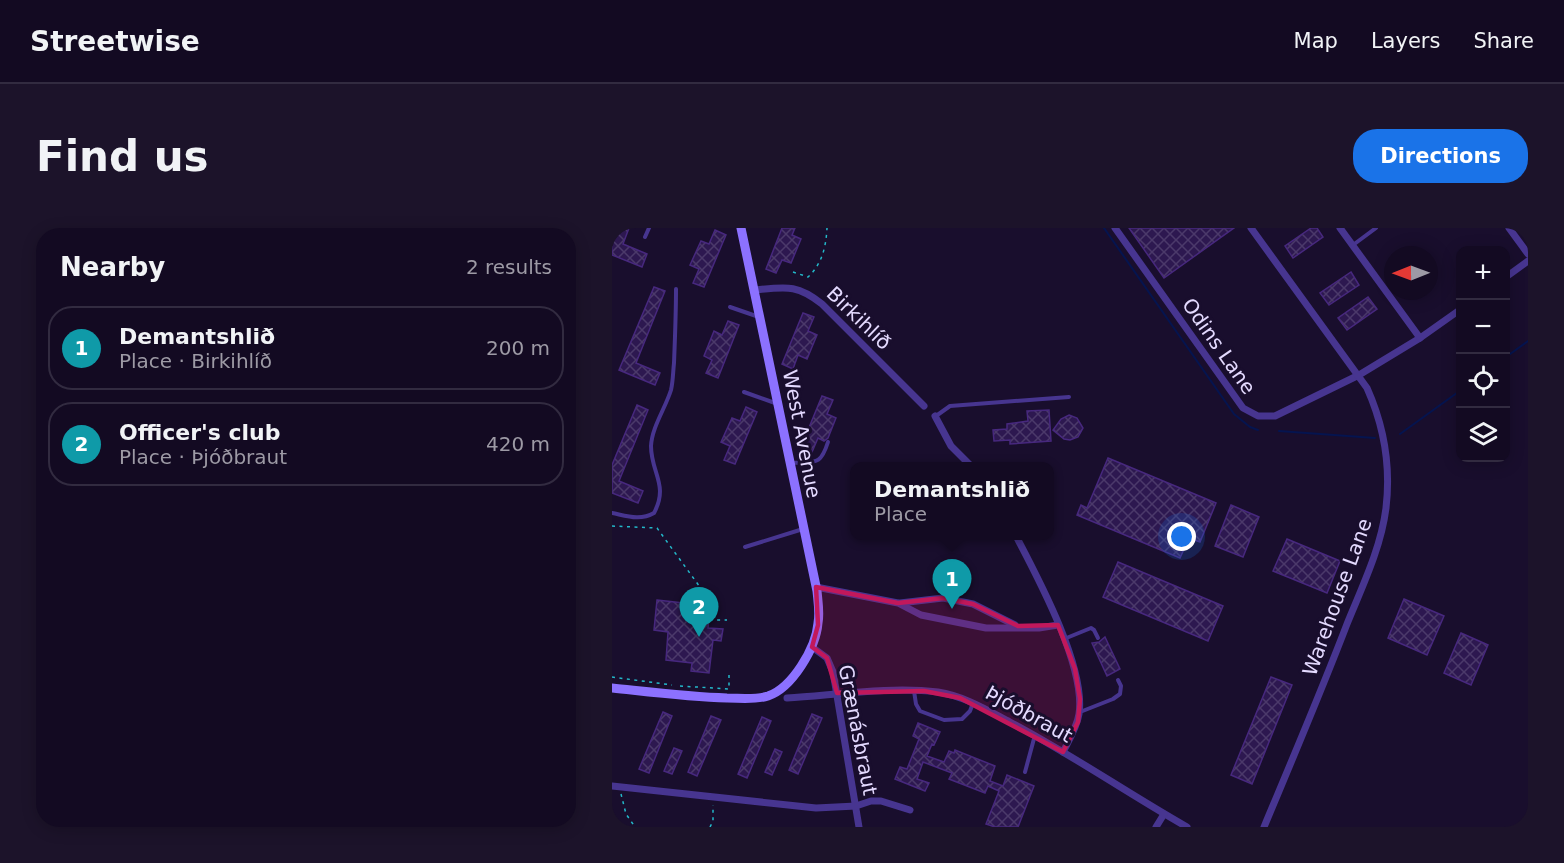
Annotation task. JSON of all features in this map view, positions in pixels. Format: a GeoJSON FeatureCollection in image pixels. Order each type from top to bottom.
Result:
{"type":"FeatureCollection","features":[{"type":"Feature","properties":{"kind":"street","name":"West Avenue"},"geometry":{"type":"LineString","coordinates":[[741,228],[816,587],[819,613],[812,648]]}},
{"type":"Feature","properties":{"kind":"street","name":"Odins Lane"},"geometry":{"type":"LineString","coordinates":[[1115,228],[1243,408],[1258,416],[1275,416],[1359,375],[1420,338],[1456,313]]}},
{"type":"Feature","properties":{"kind":"street","name":"Warehouse Lane"},"geometry":{"type":"LineString","coordinates":[[1251,228],[1367,388],[1380,417],[1386,447],[1387,492],[1381,536],[1337,651],[1264,827]]}},
{"type":"Feature","properties":{"kind":"street"},"geometry":{"type":"LineString","coordinates":[[1340,228],[1420,338]]}},
{"type":"Feature","properties":{"kind":"street"},"geometry":{"type":"LineString","coordinates":[[1509,228],[1528,254]]}},
{"type":"Feature","properties":{"kind":"street"},"geometry":{"type":"LineString","coordinates":[[1510,274],[1528,261]]}},
{"type":"Feature","properties":{"kind":"street","name":"Birkihlíð"},"geometry":{"type":"LineString","coordinates":[[755,290],[783,287],[806,291],[822,304],[924,406]]}},
{"type":"Feature","properties":{"kind":"street"},"geometry":{"type":"LineString","coordinates":[[935,416],[951,446],[967,462]]}},
{"type":"Feature","properties":{"kind":"street"},"geometry":{"type":"LineString","coordinates":[[1018,540],[1040,580],[1064,639],[1079,685],[1078,722],[1063,752]]}},
{"type":"Feature","properties":{"kind":"street"},"geometry":{"type":"LineString","coordinates":[[816,587],[898,603],[921,615],[981,627],[1039,628],[1058,625]]}},
{"type":"Feature","properties":{"kind":"street"},"geometry":{"type":"LineString","coordinates":[[898,603],[944,598],[973,604],[1018,626]]}},
{"type":"Feature","properties":{"kind":"street"},"geometry":{"type":"LineString","coordinates":[[612,688],[709,697],[765,697],[785,686],[812,648]]}},
{"type":"Feature","properties":{"kind":"street","name":"Grænásbraut"},"geometry":{"type":"LineString","coordinates":[[812,648],[827,658],[837,693],[859,827]]}},
{"type":"Feature","properties":{"kind":"street","name":"Þjóðbraut"},"geometry":{"type":"LineString","coordinates":[[787,698],[837,693],[914,691],[940,693],[973,703],[1035,735],[1187,827]]}},
{"type":"Feature","properties":{"kind":"street"},"geometry":{"type":"LineString","coordinates":[[612,786],[816,808],[856,806],[871,801],[881,801],[910,810]]}},
{"type":"Feature","properties":{"kind":"street"},"geometry":{"type":"LineString","coordinates":[[1156,827],[1164,814]]}},
{"type":"Feature","properties":{"kind":"lane"},"geometry":{"type":"LineString","coordinates":[[645,237],[649,228]]}},
{"type":"Feature","properties":{"kind":"lane"},"geometry":{"type":"LineString","coordinates":[[1353,245],[1376,228]]}},
{"type":"Feature","properties":{"kind":"lane"},"geometry":{"type":"LineString","coordinates":[[612,513],[644,517],[654,513],[658,503],[660,485],[652,458],[651,444],[672,388],[676,289]]}},
{"type":"Feature","properties":{"kind":"lane"},"geometry":{"type":"LineString","coordinates":[[730,307],[760,318]]}},
{"type":"Feature","properties":{"kind":"lane"},"geometry":{"type":"LineString","coordinates":[[744,392],[779,405]]}},
{"type":"Feature","properties":{"kind":"lane"},"geometry":{"type":"LineString","coordinates":[[935,416],[950,406],[1069,397]]}},
{"type":"Feature","properties":{"kind":"lane"},"geometry":{"type":"LineString","coordinates":[[790,463],[818,461],[823,458],[828,442]]}},
{"type":"Feature","properties":{"kind":"lane"},"geometry":{"type":"LineString","coordinates":[[745,547],[803,529]]}},
{"type":"Feature","properties":{"kind":"lane"},"geometry":{"type":"LineString","coordinates":[[1064,639],[1091,628],[1098,638]]}},
{"type":"Feature","properties":{"kind":"lane"},"geometry":{"type":"LineString","coordinates":[[1080,712],[1120,694],[1121,686],[1118,680]]}},
{"type":"Feature","properties":{"kind":"lane"},"geometry":{"type":"LineString","coordinates":[[914,691],[916,704],[920,711],[944,720],[962,719],[970,711],[973,703]]}},
{"type":"Feature","properties":{"kind":"lane"},"geometry":{"type":"LineString","coordinates":[[1025,772],[1035,735]]}},
{"type":"Feature","properties":{"kind":"path"},"geometry":{"type":"LineString","coordinates":[[793,272],[808,277],[816,269],[826,245],[827,228]]}},
{"type":"Feature","properties":{"kind":"path"},"geometry":{"type":"LineString","coordinates":[[612,526],[657,528],[713,604],[715,620],[727,620]]}},
{"type":"Feature","properties":{"kind":"path"},"geometry":{"type":"LineString","coordinates":[[612,677],[675,686],[729,689],[729,673]]}},
{"type":"Feature","properties":{"kind":"path"},"geometry":{"type":"LineString","coordinates":[[621,787],[621,797],[626,814],[635,827]]}},
{"type":"Feature","properties":{"kind":"path"},"geometry":{"type":"LineString","coordinates":[[710,827],[713,820],[714,797]]}},
{"type":"Feature","properties":{"kind":"highlighted area"},"geometry":{"type":"Polygon","coordinates":[[[816,587],[898,603],[943,598],[973,604],[1018,626],[1058,625],[1075,669],[1080,699],[1078,722],[1063,752],[960,698],[924,691],[837,693],[827,658],[812,647],[818,625],[816,587]]]}},
{"type":"Feature","properties":{"kind":"building"},"geometry":{"type":"Polygon","coordinates":[[[616,228],[629,228],[623,244],[647,254],[642,267],[612,255],[612,237],[616,228]]]}},
{"type":"Feature","properties":{"kind":"building"},"geometry":{"type":"Polygon","coordinates":[[[782,228],[795,228],[792,235],[801,239],[791,263],[782,260],[776,273],[766,269],[782,228]]]}},
{"type":"Feature","properties":{"kind":"building"},"geometry":{"type":"Polygon","coordinates":[[[1129,228],[1234,228],[1164,278],[1129,228]]]}},
{"type":"Feature","properties":{"kind":"building"},"geometry":{"type":"Polygon","coordinates":[[[1311,228],[1317,228],[1323,237],[1293,258],[1285,246],[1311,228]]]}},
{"type":"Feature","properties":{"kind":"building"},"geometry":{"type":"Polygon","coordinates":[[[715,230],[726,235],[704,287],[693,283],[699,269],[690,265],[701,241],[709,244],[715,230]]]}},
{"type":"Feature","properties":{"kind":"building"},"geometry":{"type":"Polygon","coordinates":[[[1351,272],[1359,285],[1329,305],[1320,293],[1351,272]]]}},
{"type":"Feature","properties":{"kind":"building"},"geometry":{"type":"Polygon","coordinates":[[[654,287],[665,291],[636,363],[660,373],[655,385],[619,370],[654,287]]]}},
{"type":"Feature","properties":{"kind":"building"},"geometry":{"type":"Polygon","coordinates":[[[1368,297],[1377,309],[1347,330],[1338,318],[1368,297]]]}},
{"type":"Feature","properties":{"kind":"building"},"geometry":{"type":"Polygon","coordinates":[[[803,313],[814,317],[808,331],[817,335],[807,359],[798,355],[793,369],[782,364],[803,313]]]}},
{"type":"Feature","properties":{"kind":"building"},"geometry":{"type":"Polygon","coordinates":[[[728,321],[739,325],[718,378],[706,373],[712,360],[704,356],[714,331],[722,335],[728,321]]]}},
{"type":"Feature","properties":{"kind":"building"},"geometry":{"type":"Polygon","coordinates":[[[822,396],[833,400],[827,414],[836,418],[828,438],[824,441],[818,438],[812,452],[801,447],[822,396]]]}},
{"type":"Feature","properties":{"kind":"building"},"geometry":{"type":"Polygon","coordinates":[[[637,405],[648,410],[619,481],[643,491],[638,503],[612,493],[612,465],[637,405]]]}},
{"type":"Feature","properties":{"kind":"building"},"geometry":{"type":"Polygon","coordinates":[[[746,407],[757,412],[735,464],[724,460],[730,446],[721,442],[732,418],[740,421],[746,407]]]}},
{"type":"Feature","properties":{"kind":"building"},"geometry":{"type":"Polygon","coordinates":[[[1049,410],[1051,441],[1010,444],[1010,440],[994,441],[993,430],[1007,429],[1007,424],[1028,421],[1027,411],[1049,410]]]}},
{"type":"Feature","properties":{"kind":"building"},"geometry":{"type":"Polygon","coordinates":[[[1069,415],[1077,418],[1083,428],[1078,437],[1070,440],[1064,439],[1053,430],[1061,419],[1069,415]]]}},
{"type":"Feature","properties":{"kind":"building"},"geometry":{"type":"Polygon","coordinates":[[[1108,458],[1216,503],[1200,542],[1189,538],[1180,558],[1077,515],[1081,505],[1087,508],[1108,458]]]}},
{"type":"Feature","properties":{"kind":"building"},"geometry":{"type":"Polygon","coordinates":[[[1231,505],[1259,517],[1243,557],[1215,546],[1231,505]]]}},
{"type":"Feature","properties":{"kind":"building"},"geometry":{"type":"Polygon","coordinates":[[[1287,539],[1340,561],[1327,593],[1273,571],[1287,539]]]}},
{"type":"Feature","properties":{"kind":"building"},"geometry":{"type":"Polygon","coordinates":[[[1118,562],[1223,606],[1208,641],[1103,597],[1118,562]]]}},
{"type":"Feature","properties":{"kind":"building"},"geometry":{"type":"Polygon","coordinates":[[[1404,599],[1444,616],[1427,655],[1388,638],[1404,599]]]}},
{"type":"Feature","properties":{"kind":"building"},"geometry":{"type":"Polygon","coordinates":[[[657,600],[710,606],[708,628],[723,629],[721,641],[713,640],[709,673],[691,671],[692,663],[666,660],[668,632],[654,630],[657,600]]]}},
{"type":"Feature","properties":{"kind":"building"},"geometry":{"type":"Polygon","coordinates":[[[1461,633],[1488,645],[1471,685],[1444,673],[1461,633]]]}},
{"type":"Feature","properties":{"kind":"building"},"geometry":{"type":"Polygon","coordinates":[[[1105,637],[1120,669],[1107,676],[1092,643],[1099,642],[1105,637]]]}},
{"type":"Feature","properties":{"kind":"building"},"geometry":{"type":"Polygon","coordinates":[[[1271,677],[1292,685],[1252,784],[1231,775],[1271,677]]]}},
{"type":"Feature","properties":{"kind":"building"},"geometry":{"type":"Polygon","coordinates":[[[663,712],[672,716],[649,773],[639,769],[663,712]]]}},
{"type":"Feature","properties":{"kind":"building"},"geometry":{"type":"Polygon","coordinates":[[[812,714],[822,718],[798,774],[789,770],[812,714]]]}},
{"type":"Feature","properties":{"kind":"building"},"geometry":{"type":"Polygon","coordinates":[[[711,716],[721,720],[697,776],[688,772],[711,716]]]}},
{"type":"Feature","properties":{"kind":"building"},"geometry":{"type":"Polygon","coordinates":[[[762,717],[771,721],[747,778],[738,774],[762,717]]]}},
{"type":"Feature","properties":{"kind":"building"},"geometry":{"type":"Polygon","coordinates":[[[918,723],[940,732],[927,756],[944,762],[949,751],[954,753],[955,750],[995,766],[990,781],[1003,786],[1007,775],[1034,786],[1018,827],[995,827],[986,824],[999,791],[988,786],[985,793],[949,779],[952,773],[923,762],[917,779],[929,783],[925,791],[895,779],[900,767],[907,769],[919,739],[913,736],[918,723]]]}},
{"type":"Feature","properties":{"kind":"building"},"geometry":{"type":"Polygon","coordinates":[[[674,748],[682,751],[672,774],[664,771],[674,748]]]}},
{"type":"Feature","properties":{"kind":"building"},"geometry":{"type":"Polygon","coordinates":[[[775,749],[782,752],[772,775],[765,772],[775,749]]]}},
{"type":"Feature","properties":{"kind":"waterway"},"geometry":{"type":"LineString","coordinates":[[1104,228],[1234,414],[1250,427],[1258,430]]}},
{"type":"Feature","properties":{"kind":"waterway"},"geometry":{"type":"LineString","coordinates":[[1510,354],[1528,341]]}},
{"type":"Feature","properties":{"kind":"waterway"},"geometry":{"type":"LineString","coordinates":[[1400,434],[1456,394]]}},
{"type":"Feature","properties":{"kind":"waterway"},"geometry":{"type":"LineString","coordinates":[[1279,431],[1375,438]]}},
{"type":"Feature","properties":{"kind":"place","name":"Demantshlið"},"geometry":{"type":"Point","coordinates":[952,609]}},
{"type":"Feature","properties":{"kind":"place","name":"Officer's club"},"geometry":{"type":"Point","coordinates":[699,637]}}]}
